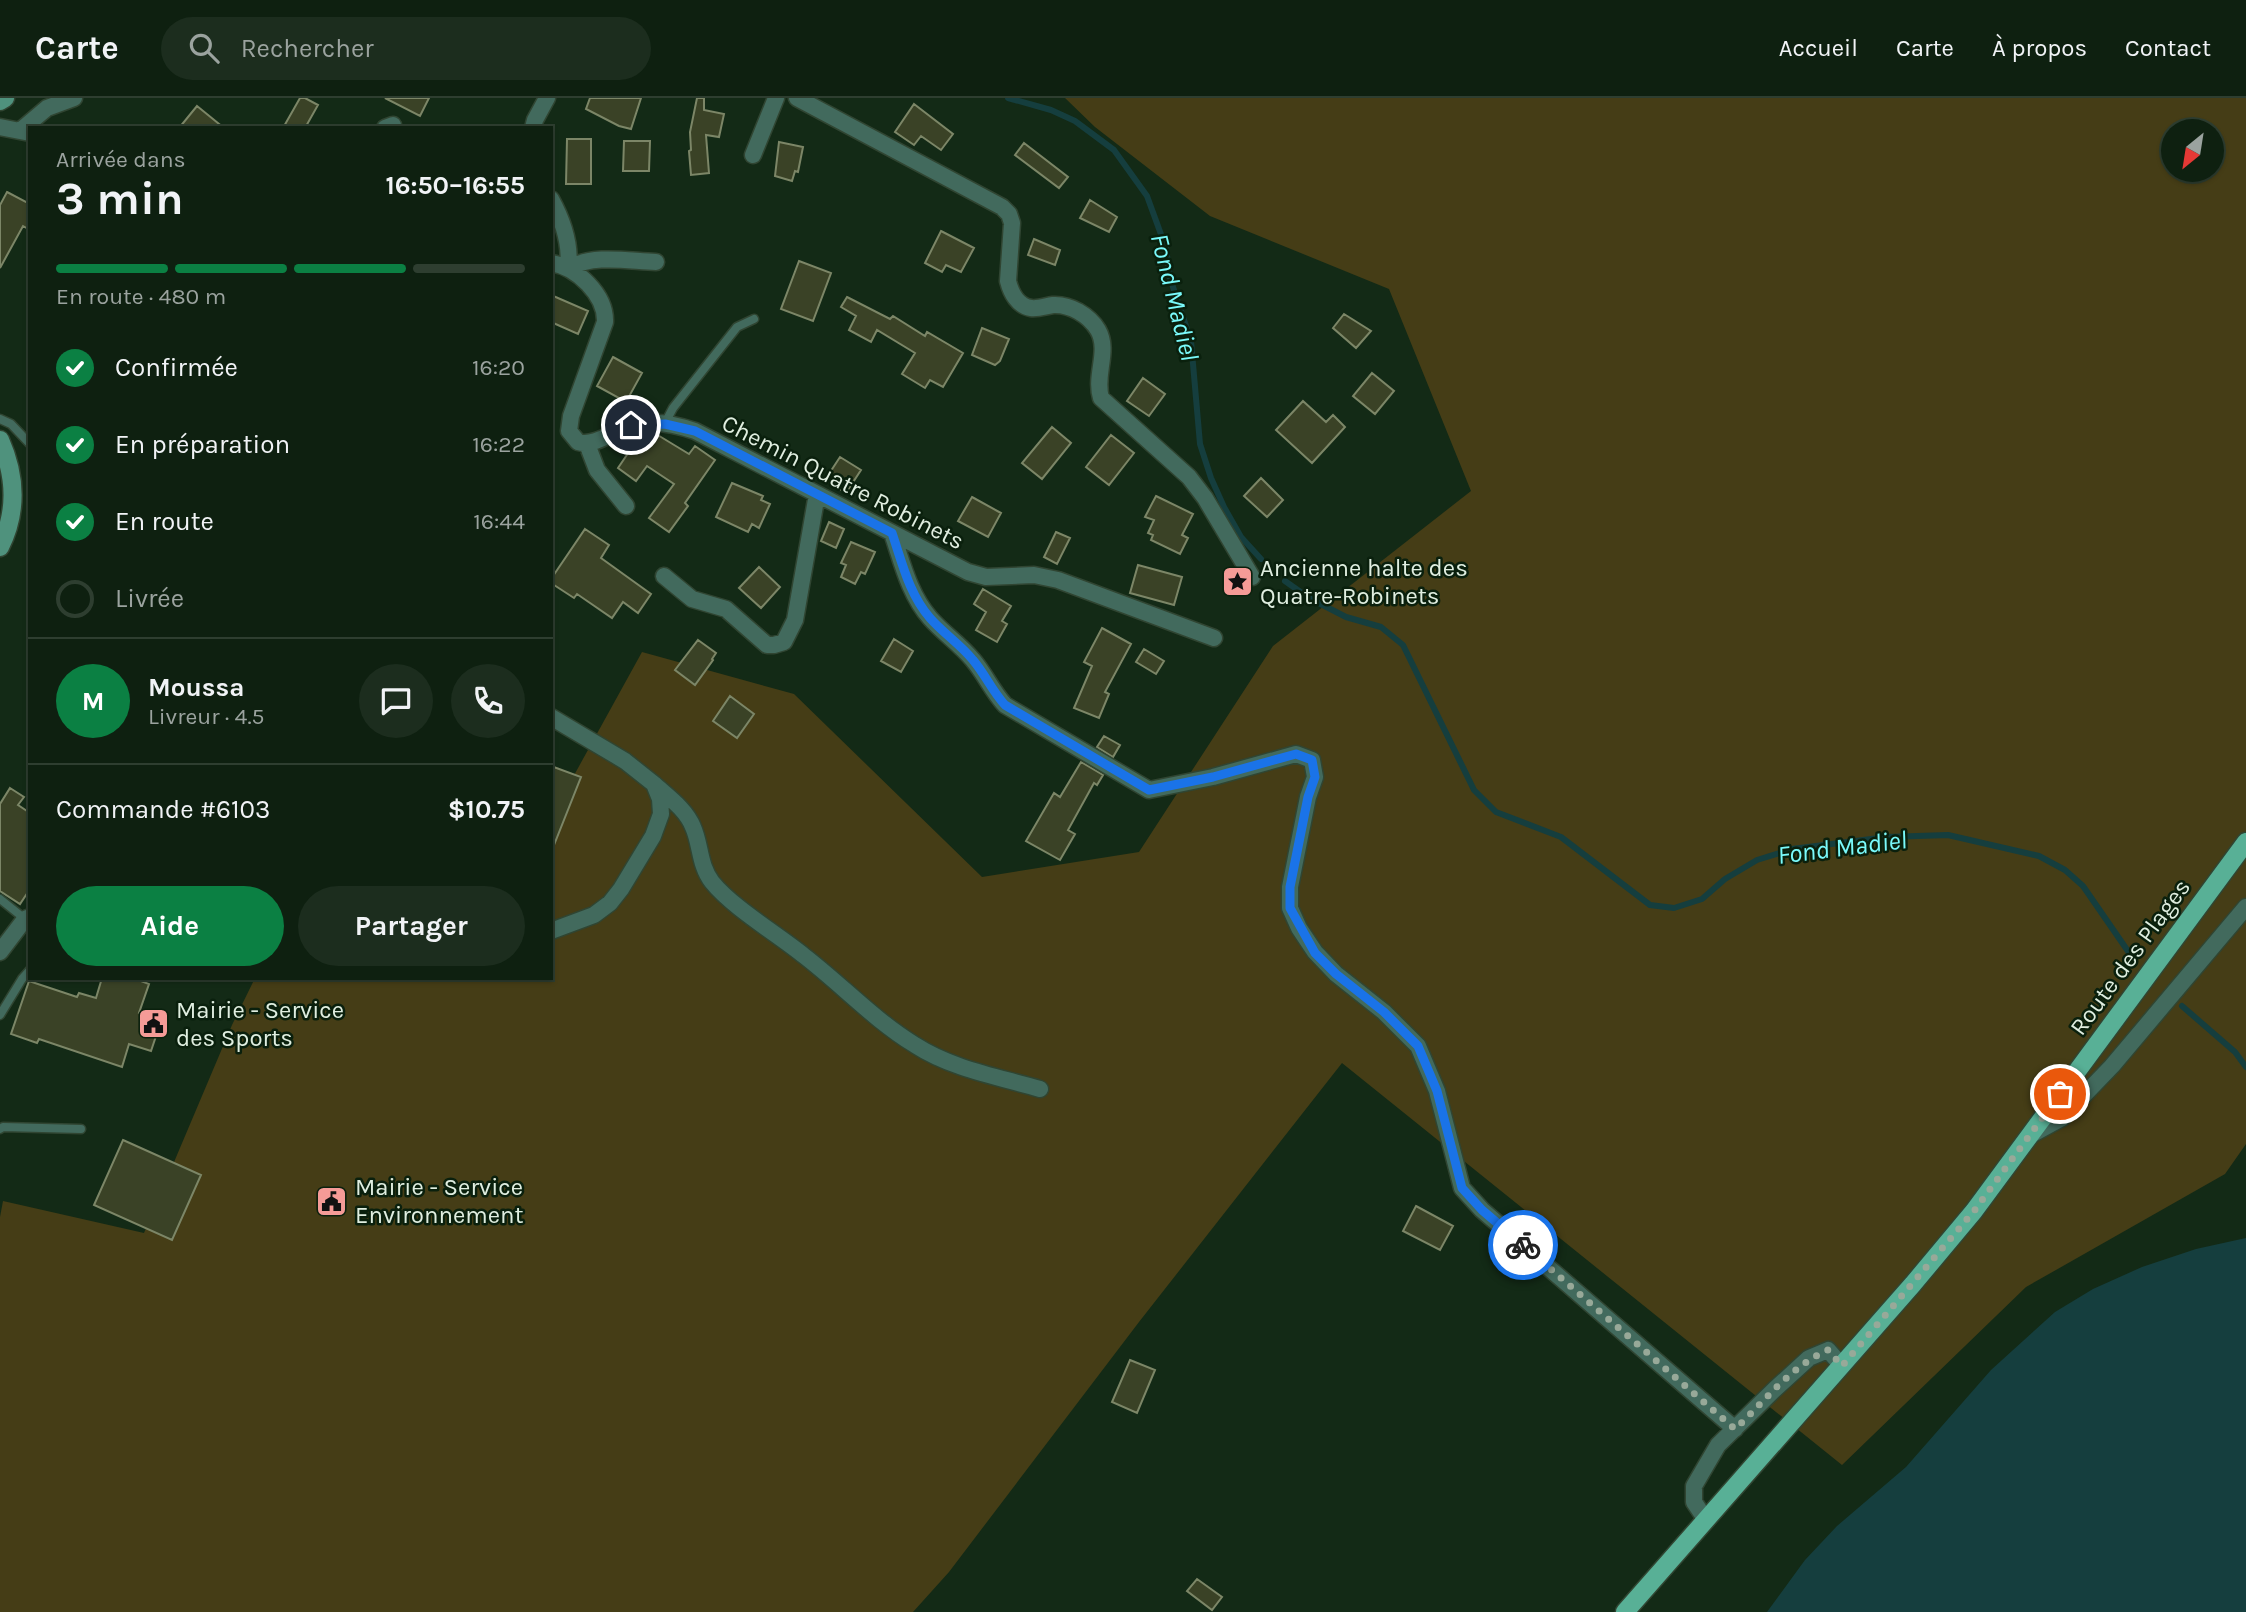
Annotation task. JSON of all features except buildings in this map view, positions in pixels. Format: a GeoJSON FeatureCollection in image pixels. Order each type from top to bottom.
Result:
{"type":"FeatureCollection","features":[{"type":"Feature","properties":{"kind":"main road"},"geometry":{"type":"LineString","coordinates":[[0,100],[5,98]]}},
{"type":"Feature","properties":{"kind":"main road"},"geometry":{"type":"LineString","coordinates":[[0,440],[9,459],[6,478],[14,506],[8,532],[0,547]]}},
{"type":"Feature","properties":{"kind":"main road","name":"Route des Plages"},"geometry":{"type":"LineString","coordinates":[[1625,1612],[1842,1366],[1974,1211],[2246,842]]}},
{"type":"Feature","properties":{"kind":"street"},"geometry":{"type":"LineString","coordinates":[[30,126],[47,108],[75,98]]}},
{"type":"Feature","properties":{"kind":"street"},"geometry":{"type":"LineString","coordinates":[[534,126],[547,98]]}},
{"type":"Feature","properties":{"kind":"street"},"geometry":{"type":"LineString","coordinates":[[753,155],[776,98]]}},
{"type":"Feature","properties":{"kind":"street"},"geometry":{"type":"LineString","coordinates":[[797,98],[1002,207],[1009,214],[1012,223],[1008,281],[1015,299],[1032,309],[1065,306],[1089,318],[1104,345],[1098,374],[1101,398],[1189,477],[1205,498],[1252,578]]}},
{"type":"Feature","properties":{"kind":"street"},"geometry":{"type":"LineString","coordinates":[[0,127],[25,132]]}},
{"type":"Feature","properties":{"kind":"street"},"geometry":{"type":"LineString","coordinates":[[553,202],[568,245],[568,268]]}},
{"type":"Feature","properties":{"kind":"street"},"geometry":{"type":"LineString","coordinates":[[568,268],[594,259],[656,262]]}},
{"type":"Feature","properties":{"kind":"street"},"geometry":{"type":"LineString","coordinates":[[553,264],[576,273],[594,292],[606,313],[569,426],[574,440],[587,444],[597,470],[626,506]]}},
{"type":"Feature","properties":{"kind":"street","name":"Chemin Quatre Robinets"},"geometry":{"type":"LineString","coordinates":[[587,444],[631,425],[665,424],[695,431],[968,572],[986,577],[1034,575],[1058,580],[1214,638]]}},
{"type":"Feature","properties":{"kind":"street"},"geometry":{"type":"LineString","coordinates":[[664,576],[692,599],[726,609],[767,645],[784,642],[796,620],[817,494]]}},
{"type":"Feature","properties":{"kind":"street"},"geometry":{"type":"LineString","coordinates":[[892,533],[917,600],[929,617],[974,660],[995,695],[1005,705],[1149,790],[1213,777],[1296,754],[1312,760],[1315,777],[1308,797],[1290,887],[1290,908],[1315,953],[1336,974],[1384,1012],[1418,1046],[1437,1091],[1462,1188],[1482,1210],[1735,1429]]}},
{"type":"Feature","properties":{"kind":"street"},"geometry":{"type":"LineString","coordinates":[[553,718],[625,761],[654,784],[683,811],[693,826],[703,865],[710,880],[723,894],[812,961],[872,1013],[915,1045],[943,1060],[1040,1089]]}},
{"type":"Feature","properties":{"kind":"street"},"geometry":{"type":"LineString","coordinates":[[553,931],[594,915],[610,903],[621,889],[653,836],[661,814],[660,799],[654,784]]}},
{"type":"Feature","properties":{"kind":"street","name":"Route des Plages"},"geometry":{"type":"LineString","coordinates":[[2028,1136],[2062,1118],[2112,1066],[2246,907]]}},
{"type":"Feature","properties":{"kind":"street"},"geometry":{"type":"LineString","coordinates":[[0,952],[27,918]]}},
{"type":"Feature","properties":{"kind":"street"},"geometry":{"type":"LineString","coordinates":[[1706,1520],[1694,1502],[1694,1486],[1718,1446],[1809,1358],[1828,1350],[1842,1366]]}},
{"type":"Feature","properties":{"kind":"lane"},"geometry":{"type":"LineString","coordinates":[[665,424],[673,408],[737,327],[754,319]]}},
{"type":"Feature","properties":{"kind":"lane"},"geometry":{"type":"LineString","coordinates":[[0,419],[11,424],[28,442]]}},
{"type":"Feature","properties":{"kind":"lane"},"geometry":{"type":"LineString","coordinates":[[0,899],[27,918]]}},
{"type":"Feature","properties":{"kind":"lane"},"geometry":{"type":"LineString","coordinates":[[0,1015],[28,972]]}},
{"type":"Feature","properties":{"kind":"lane"},"geometry":{"type":"LineString","coordinates":[[0,1129],[82,1129]]}},
{"type":"Feature","properties":{"kind":"shaded area"},"geometry":{"type":"Polygon","coordinates":[[[1065,98],[2246,98],[2246,1144],[2225,1174],[2026,1287],[1842,1465],[1342,1063],[1139,1322],[949,1572],[913,1612],[0,1612],[0,1217],[3,1201],[144,1233],[232,1025],[254,980],[553,980],[553,813],[642,652],[794,694],[982,877],[1139,852],[1273,646],[1471,491],[1389,289],[1210,216],[1095,127],[1065,98]]]}},
{"type":"Feature","properties":{"kind":"water"},"geometry":{"type":"Polygon","coordinates":[[[2246,1238],[2246,1612],[1767,1612],[1805,1560],[1837,1526],[1906,1467],[1991,1370],[2055,1312],[2093,1289],[2142,1267],[2196,1249],[2246,1238]]]}},
{"type":"Feature","properties":{"kind":"waterway","name":"Fond Madiel"},"geometry":{"type":"LineString","coordinates":[[1008,98],[1051,110],[1075,121],[1114,150],[1147,196],[1166,248],[1170,278],[1191,341],[1200,444],[1224,507],[1241,537],[1261,559]]}},
{"type":"Feature","properties":{"kind":"waterway","name":"Fond Madiel"},"geometry":{"type":"LineString","coordinates":[[1285,581],[1309,598],[1346,617],[1381,627],[1403,645],[1474,790],[1496,812],[1561,837],[1650,905],[1674,908],[1702,899],[1725,879],[1757,860],[1792,849],[1887,837],[1948,835],[2039,856],[2065,870],[2083,886],[2132,957]]}},
{"type":"Feature","properties":{"kind":"waterway","name":"Fond Madiel"},"geometry":{"type":"LineString","coordinates":[[2182,1006],[2235,1052],[2246,1067]]}},
{"type":"Feature","properties":{"kind":"way so far"},"geometry":{"type":"LineString","coordinates":[[1523,1245],[1735,1429],[1809,1358],[1828,1350],[1842,1366],[1974,1211],[2060,1094]]}},
{"type":"Feature","properties":{"kind":"place","name":"Ancienne halte des Quatre-Robinets"},"geometry":{"type":"Point","coordinates":[1237,582]}},
{"type":"Feature","properties":{"kind":"place","name":"Mairie - Service des Sports"},"geometry":{"type":"Point","coordinates":[153,1024]}},
{"type":"Feature","properties":{"kind":"place","name":"Mairie - Service Environnement"},"geometry":{"type":"Point","coordinates":[332,1201]}},
{"type":"Feature","properties":{"kind":"route"},"geometry":{"type":"LineString","coordinates":[[631,425],[665,424],[695,431],[892,533],[917,600],[929,617],[974,660],[995,695],[1005,705],[1149,790],[1213,777],[1296,754],[1312,760],[1315,777],[1308,797],[1290,887],[1290,908],[1315,953],[1336,974],[1384,1012],[1418,1046],[1437,1091],[1462,1188],[1482,1210],[1523,1245]]}}]}
